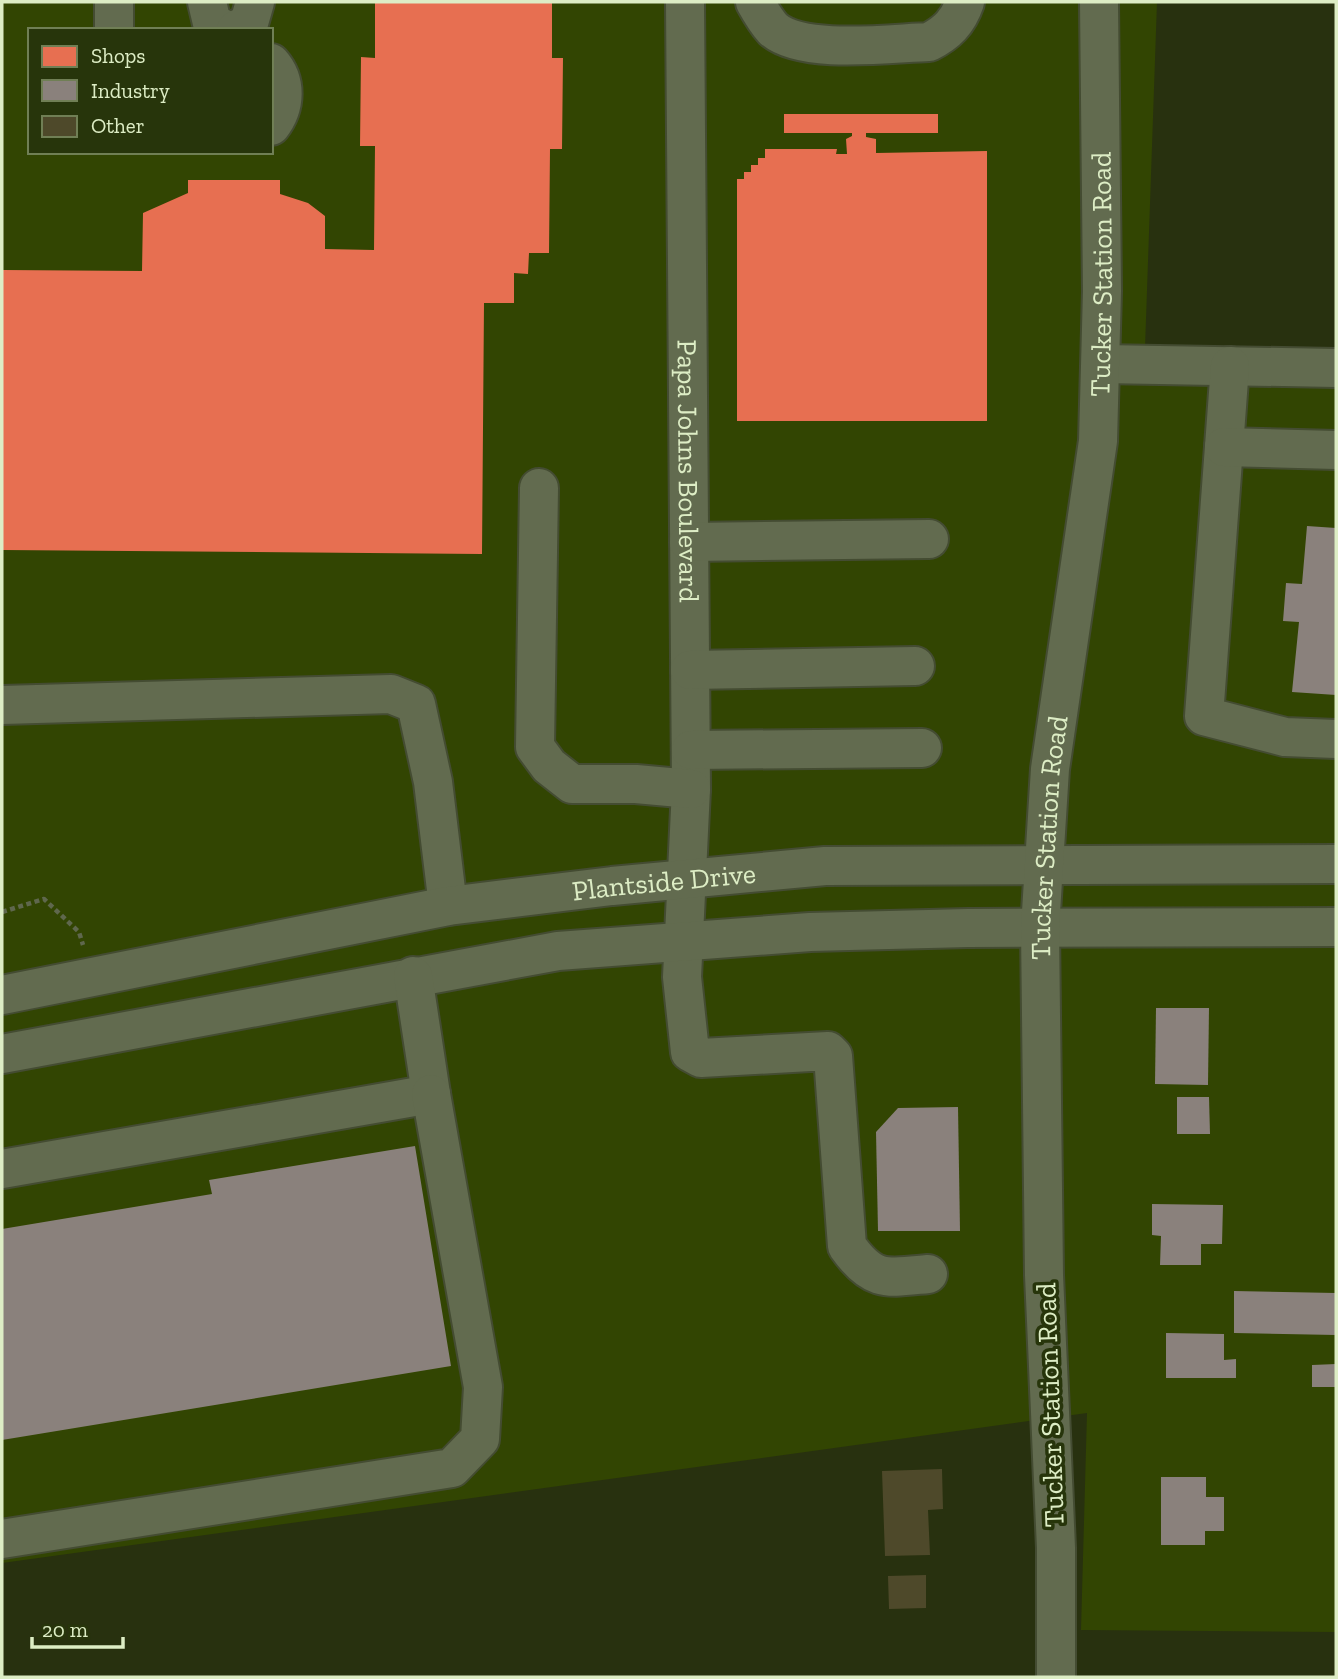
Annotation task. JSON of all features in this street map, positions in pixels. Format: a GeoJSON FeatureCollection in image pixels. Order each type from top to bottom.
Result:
{"type":"FeatureCollection","features":[{"type":"Feature","properties":{"kind":"street"},"geometry":{"type":"LineString","coordinates":[[114,2],[114,28]]}},
{"type":"Feature","properties":{"kind":"street"},"geometry":{"type":"LineString","coordinates":[[207,2],[212,23],[222,28]]}},
{"type":"Feature","properties":{"kind":"street"},"geometry":{"type":"LineString","coordinates":[[240,28],[249,23],[256,2]]}},
{"type":"Feature","properties":{"kind":"street","name":"Papa Johns Boulevard"},"geometry":{"type":"LineString","coordinates":[[685,2],[691,789],[682,977],[690,1052],[701,1058],[828,1051],[833,1056],[847,1246],[859,1262],[874,1275],[887,1278],[928,1274]]}},
{"type":"Feature","properties":{"kind":"street"},"geometry":{"type":"LineString","coordinates":[[755,2],[775,30],[792,39],[825,45],[929,42],[944,35],[954,24],[965,2]]}},
{"type":"Feature","properties":{"kind":"street","name":"Tucker Station Road"},"geometry":{"type":"LineString","coordinates":[[1056,1677],[1056,1548],[1045,1275],[1040,928],[1050,769],[1098,441],[1101,364],[1099,2]]}},
{"type":"Feature","properties":{"kind":"street"},"geometry":{"type":"LineString","coordinates":[[273,67],[282,85],[283,103],[273,122]]}},
{"type":"Feature","properties":{"kind":"street"},"geometry":{"type":"LineString","coordinates":[[1101,364],[1336,368]]}},
{"type":"Feature","properties":{"kind":"street"},"geometry":{"type":"LineString","coordinates":[[1230,366],[1204,716],[1285,737],[1336,739]]}},
{"type":"Feature","properties":{"kind":"street"},"geometry":{"type":"LineString","coordinates":[[1224,447],[1336,450]]}},
{"type":"Feature","properties":{"kind":"street"},"geometry":{"type":"LineString","coordinates":[[539,488],[535,747],[549,766],[572,784],[636,784],[691,789]]}},
{"type":"Feature","properties":{"kind":"street"},"geometry":{"type":"LineString","coordinates":[[689,542],[929,539]]}},
{"type":"Feature","properties":{"kind":"street"},"geometry":{"type":"LineString","coordinates":[[690,670],[915,666]]}},
{"type":"Feature","properties":{"kind":"street"},"geometry":{"type":"LineString","coordinates":[[2,705],[391,694],[416,704],[433,782],[447,906]]}},
{"type":"Feature","properties":{"kind":"street"},"geometry":{"type":"LineString","coordinates":[[691,750],[922,748]]}},
{"type":"Feature","properties":{"kind":"street","name":"Plantside Drive"},"geometry":{"type":"LineString","coordinates":[[2,995],[447,906],[687,879],[825,866],[1336,863]]}},
{"type":"Feature","properties":{"kind":"street","name":"Plantside Drive"},"geometry":{"type":"LineString","coordinates":[[2,1054],[558,951],[810,932],[1336,927]]}},
{"type":"Feature","properties":{"kind":"street"},"geometry":{"type":"LineString","coordinates":[[213,953],[226,1012]]}},
{"type":"Feature","properties":{"kind":"street"},"geometry":{"type":"LineString","coordinates":[[2,1539],[452,1468],[480,1439],[483,1387],[413,976]]}},
{"type":"Feature","properties":{"kind":"street"},"geometry":{"type":"LineString","coordinates":[[2,1169],[432,1094]]}},
{"type":"Feature","properties":{"kind":"path"},"geometry":{"type":"LineString","coordinates":[[2,912],[44,899],[79,932],[84,949]]}},
{"type":"Feature","properties":{"kind":"shaded area"},"geometry":{"type":"Polygon","coordinates":[[[2,2],[1157,2],[1145,348],[1336,351],[1336,1632],[1081,1630],[1087,1413],[2,1563],[2,2]]]}},
{"type":"Feature","properties":{"kind":"building: Shops"},"geometry":{"type":"Polygon","coordinates":[[[375,2],[552,2],[552,58],[563,58],[562,149],[550,149],[549,253],[529,253],[528,274],[514,273],[514,303],[484,303],[482,554],[2,550],[2,270],[142,271],[143,213],[188,193],[188,180],[280,180],[280,194],[308,203],[325,216],[325,249],[374,250],[375,146],[360,146],[361,57],[375,58],[375,2]]]}},
{"type":"Feature","properties":{"kind":"building: Shops"},"geometry":{"type":"Polygon","coordinates":[[[784,114],[938,114],[938,133],[866,133],[866,137],[876,139],[876,153],[987,151],[987,421],[737,421],[737,179],[744,179],[744,172],[751,172],[751,165],[758,165],[758,158],[765,158],[765,149],[837,149],[836,154],[847,154],[846,139],[852,136],[852,133],[784,133],[784,114]]]}},
{"type":"Feature","properties":{"kind":"building: Industry"},"geometry":{"type":"Polygon","coordinates":[[[1307,526],[1336,528],[1336,695],[1292,692],[1299,622],[1283,621],[1286,583],[1302,584],[1307,526]]]}},
{"type":"Feature","properties":{"kind":"building: Industry"},"geometry":{"type":"Polygon","coordinates":[[[1156,1008],[1209,1008],[1208,1085],[1155,1084],[1156,1008]]]}},
{"type":"Feature","properties":{"kind":"building: Industry"},"geometry":{"type":"Polygon","coordinates":[[[1177,1097],[1209,1097],[1210,1134],[1177,1134],[1177,1097]]]}},
{"type":"Feature","properties":{"kind":"building: Industry"},"geometry":{"type":"Polygon","coordinates":[[[958,1107],[960,1231],[878,1231],[876,1132],[898,1108],[958,1107]]]}},
{"type":"Feature","properties":{"kind":"building: Industry"},"geometry":{"type":"Polygon","coordinates":[[[415,1146],[451,1366],[2,1440],[2,1229],[212,1194],[209,1180],[415,1146]]]}},
{"type":"Feature","properties":{"kind":"building: Industry"},"geometry":{"type":"Polygon","coordinates":[[[1152,1204],[1223,1205],[1222,1244],[1201,1244],[1201,1265],[1160,1265],[1161,1236],[1152,1235],[1152,1204]]]}},
{"type":"Feature","properties":{"kind":"building: Industry"},"geometry":{"type":"Polygon","coordinates":[[[1234,1291],[1336,1293],[1336,1335],[1234,1333],[1234,1291]]]}},
{"type":"Feature","properties":{"kind":"building: Industry"},"geometry":{"type":"Polygon","coordinates":[[[1166,1333],[1224,1334],[1224,1360],[1236,1359],[1236,1378],[1166,1378],[1166,1333]]]}},
{"type":"Feature","properties":{"kind":"building: Industry"},"geometry":{"type":"Polygon","coordinates":[[[1336,1364],[1336,1387],[1312,1387],[1312,1365],[1336,1364]]]}},
{"type":"Feature","properties":{"kind":"building: Industry"},"geometry":{"type":"Polygon","coordinates":[[[1161,1477],[1206,1477],[1206,1497],[1224,1497],[1224,1531],[1205,1531],[1205,1545],[1161,1545],[1161,1477]]]}},
{"type":"Feature","properties":{"kind":"building: Other"},"geometry":{"type":"Polygon","coordinates":[[[942,1469],[943,1509],[928,1510],[930,1555],[885,1556],[882,1471],[942,1469]]]}},
{"type":"Feature","properties":{"kind":"building: Other"},"geometry":{"type":"Polygon","coordinates":[[[926,1575],[926,1608],[889,1609],[888,1576],[926,1575]]]}}]}
